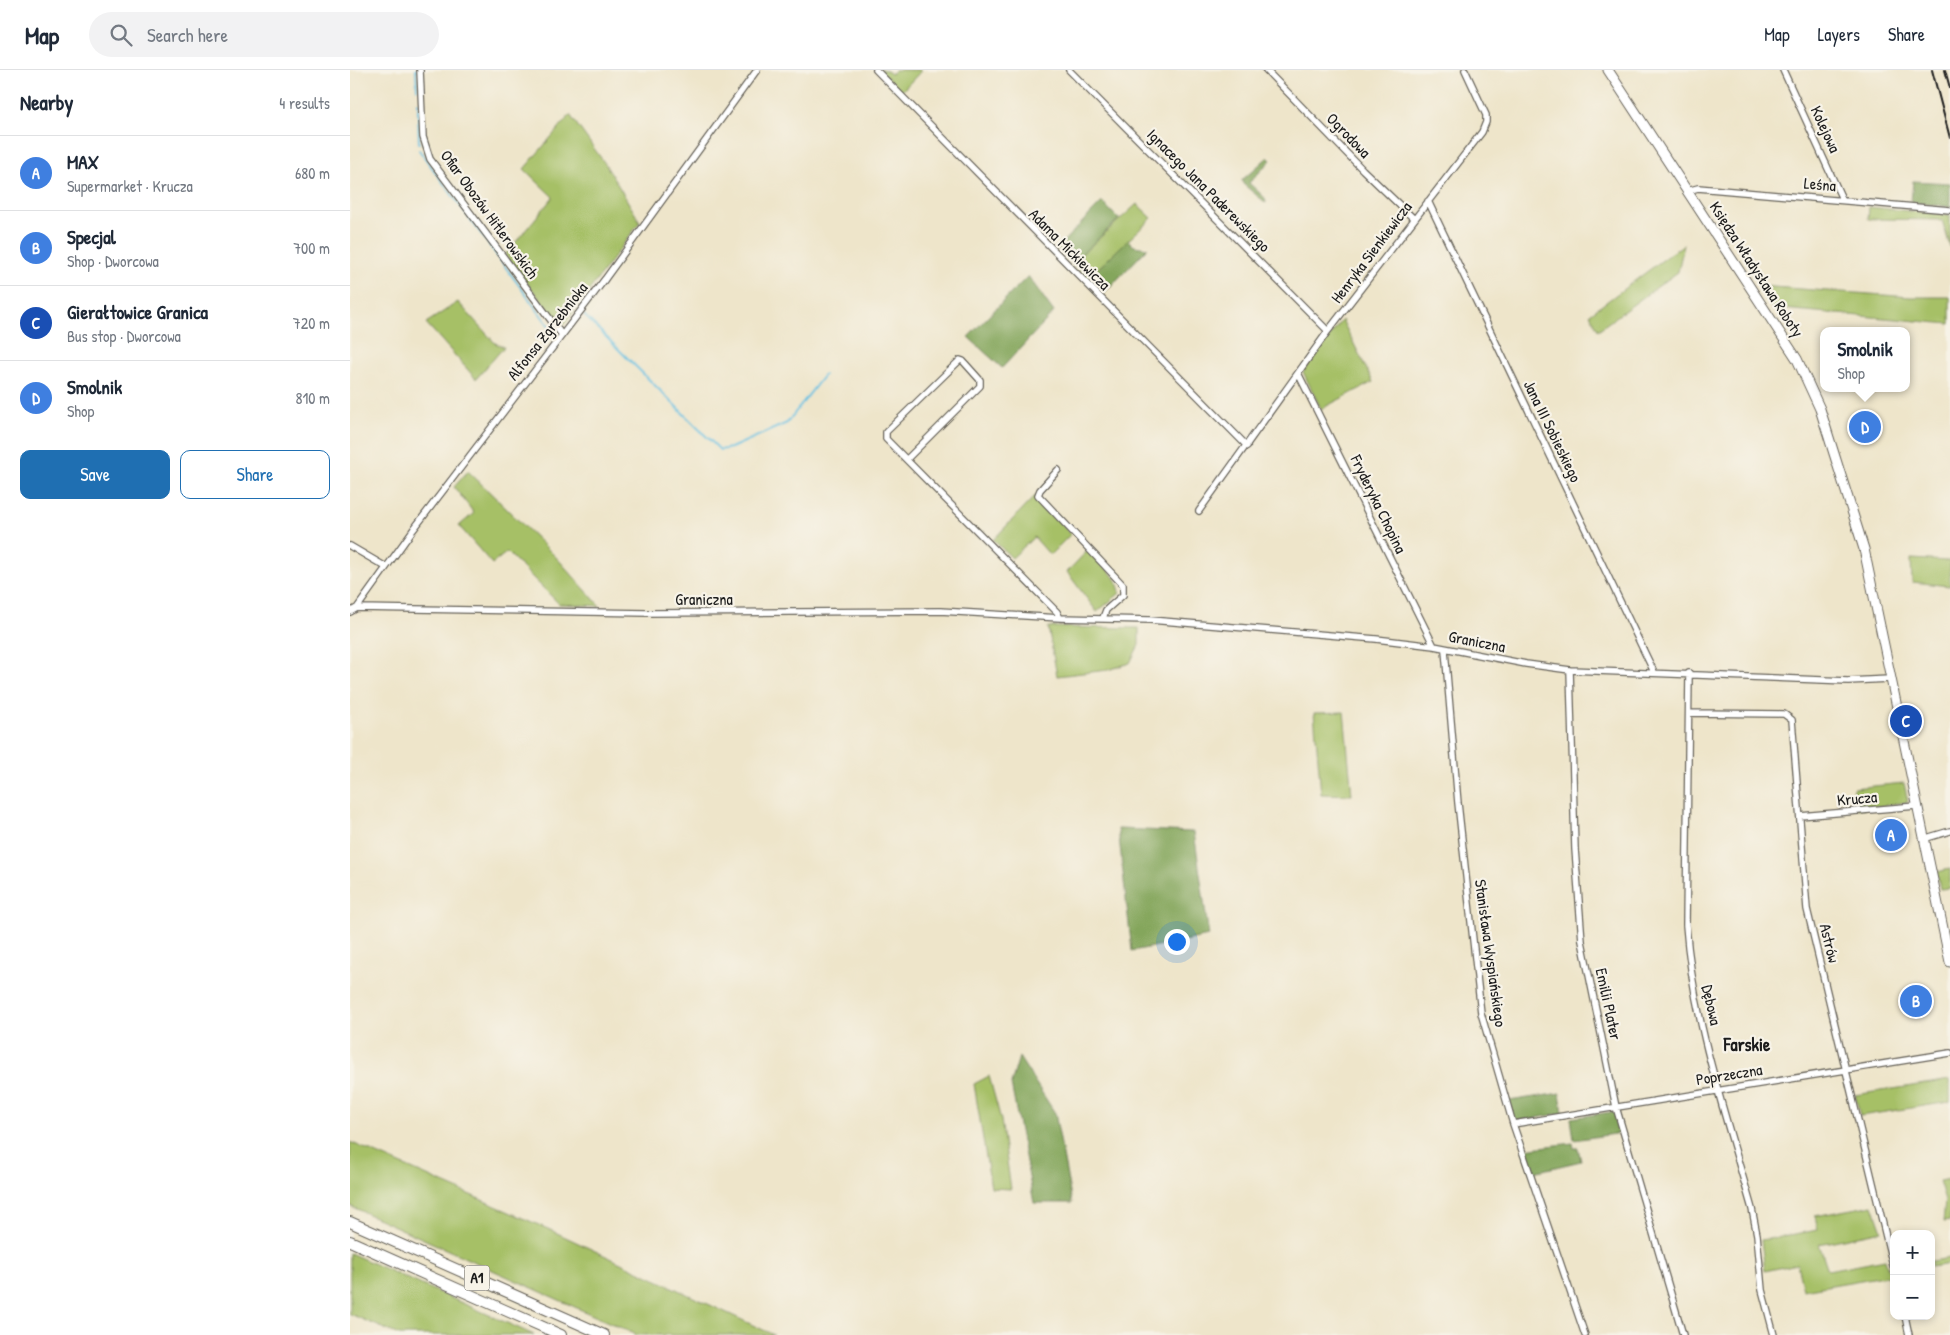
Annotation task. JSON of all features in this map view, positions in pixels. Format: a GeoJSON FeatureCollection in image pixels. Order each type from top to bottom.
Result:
{"type":"FeatureCollection","features":[{"type":"Feature","properties":{"kind":"highway","name":"A1"},"geometry":{"type":"LineString","coordinates":[[350,1222],[604,1335]]}},
{"type":"Feature","properties":{"kind":"highway","name":"A1"},"geometry":{"type":"LineString","coordinates":[[350,1241],[561,1335]]}},
{"type":"Feature","properties":{"kind":"main road","name":"Księdza Władysława Roboty"},"geometry":{"type":"LineString","coordinates":[[1608,70],[1797,359],[1820,409],[1864,549],[1950,962]]}},
{"type":"Feature","properties":{"kind":"street","name":"Ofiar Obozów Hitlerowskich"},"geometry":{"type":"LineString","coordinates":[[420,70],[423,137],[430,159],[562,335]]}},
{"type":"Feature","properties":{"kind":"street","name":"Alfonsa Zgrzebnioka"},"geometry":{"type":"LineString","coordinates":[[357,608],[562,335],[757,70]]}},
{"type":"Feature","properties":{"kind":"street","name":"Adama Mickiewicza"},"geometry":{"type":"LineString","coordinates":[[876,70],[1247,446]]}},
{"type":"Feature","properties":{"kind":"street","name":"Ignacego Jana Paderewskiego"},"geometry":{"type":"LineString","coordinates":[[1069,70],[1328,331]]}},
{"type":"Feature","properties":{"kind":"street","name":"Ogrodowa"},"geometry":{"type":"LineString","coordinates":[[1266,70],[1363,170],[1413,218]]}},
{"type":"Feature","properties":{"kind":"street","name":"Henryka Sienkiewicza"},"geometry":{"type":"LineString","coordinates":[[1199,511],[1328,331],[1485,125],[1484,111],[1465,70]]}},
{"type":"Feature","properties":{"kind":"street","name":"Kolejowa"},"geometry":{"type":"LineString","coordinates":[[1783,70],[1842,199]]}},
{"type":"Feature","properties":{"kind":"street","name":"Leśna"},"geometry":{"type":"LineString","coordinates":[[1687,191],[1698,188],[1842,199],[1937,211],[1950,210]]}},
{"type":"Feature","properties":{"kind":"street","name":"Jana III Sobieskiego"},"geometry":{"type":"LineString","coordinates":[[1428,201],[1654,672]]}},
{"type":"Feature","properties":{"kind":"street"},"geometry":{"type":"LineString","coordinates":[[907,460],[980,386],[980,380],[963,361],[960,360],[886,432],[886,439],[1057,612],[1060,618]]}},
{"type":"Feature","properties":{"kind":"street","name":"Fryderyka Chopina"},"geometry":{"type":"LineString","coordinates":[[1298,374],[1434,646]]}},
{"type":"Feature","properties":{"kind":"street"},"geometry":{"type":"LineString","coordinates":[[1058,470],[1040,490],[1038,495],[1123,585],[1123,595],[1106,610],[1103,618]]}},
{"type":"Feature","properties":{"kind":"street"},"geometry":{"type":"LineString","coordinates":[[350,546],[386,567]]}},
{"type":"Feature","properties":{"kind":"street","name":"Graniczna"},"geometry":{"type":"LineString","coordinates":[[357,608],[647,613],[940,611],[1060,618],[1103,618],[1232,625],[1434,646],[1445,650],[1570,670],[1689,673],[1848,681],[1890,677]]}},
{"type":"Feature","properties":{"kind":"street"},"geometry":{"type":"LineString","coordinates":[[350,612],[357,608]]}},
{"type":"Feature","properties":{"kind":"street","name":"Stanisława Wyspiańskiego"},"geometry":{"type":"LineString","coordinates":[[1445,650],[1458,803],[1481,1013],[1513,1124],[1585,1335]]}},
{"type":"Feature","properties":{"kind":"street","name":"Emilii Plater"},"geometry":{"type":"LineString","coordinates":[[1570,670],[1579,913],[1587,967],[1616,1107],[1683,1335]]}},
{"type":"Feature","properties":{"kind":"street","name":"Dębowa"},"geometry":{"type":"LineString","coordinates":[[1689,673],[1686,925],[1688,956],[1695,995],[1719,1090],[1752,1209],[1757,1235],[1762,1290],[1774,1335]]}},
{"type":"Feature","properties":{"kind":"street","name":"Astrów"},"geometry":{"type":"LineString","coordinates":[[1688,713],[1784,714],[1792,720],[1807,909],[1890,1254]]}},
{"type":"Feature","properties":{"kind":"street","name":"Krucza"},"geometry":{"type":"LineString","coordinates":[[1800,816],[1916,806]]}},
{"type":"Feature","properties":{"kind":"street"},"geometry":{"type":"LineString","coordinates":[[1923,839],[1950,831]]}},
{"type":"Feature","properties":{"kind":"street","name":"Poprzeczna"},"geometry":{"type":"LineString","coordinates":[[1513,1124],[1950,1053]]}},
{"type":"Feature","properties":{"kind":"street"},"geometry":{"type":"LineString","coordinates":[[1906,1320],[1909,1335]]}},
{"type":"Feature","properties":{"kind":"green space"},"geometry":{"type":"Polygon","coordinates":[[[880,70],[886,70],[891,74],[895,70],[922,70],[901,92],[880,70]]]}},
{"type":"Feature","properties":{"kind":"green space"},"geometry":{"type":"Polygon","coordinates":[[[570,115],[606,165],[640,222],[562,327],[505,255],[553,197],[524,169],[570,115]]]}},
{"type":"Feature","properties":{"kind":"green space"},"geometry":{"type":"Polygon","coordinates":[[[1268,157],[1271,160],[1249,183],[1265,198],[1266,203],[1243,184],[1242,180],[1268,157]]]}},
{"type":"Feature","properties":{"kind":"green space"},"geometry":{"type":"Polygon","coordinates":[[[1913,181],[1950,183],[1950,207],[1911,202],[1913,181]]]}},
{"type":"Feature","properties":{"kind":"green space"},"geometry":{"type":"Polygon","coordinates":[[[1102,202],[1119,219],[1072,263],[1057,248],[1102,202]]]}},
{"type":"Feature","properties":{"kind":"green space"},"geometry":{"type":"Polygon","coordinates":[[[1137,204],[1152,218],[1088,278],[1072,263],[1137,204]]]}},
{"type":"Feature","properties":{"kind":"green space"},"geometry":{"type":"Polygon","coordinates":[[[1869,207],[1950,215],[1950,247],[1942,220],[1868,219],[1869,207]]]}},
{"type":"Feature","properties":{"kind":"green space"},"geometry":{"type":"Polygon","coordinates":[[[1128,240],[1134,246],[1148,248],[1103,294],[1088,278],[1128,240]]]}},
{"type":"Feature","properties":{"kind":"green space"},"geometry":{"type":"Polygon","coordinates":[[[1684,244],[1678,272],[1598,330],[1590,314],[1684,244]]]}},
{"type":"Feature","properties":{"kind":"green space"},"geometry":{"type":"Polygon","coordinates":[[[1028,276],[1054,312],[1002,368],[968,337],[1028,276]]]}},
{"type":"Feature","properties":{"kind":"green space"},"geometry":{"type":"Polygon","coordinates":[[[1759,286],[1911,297],[1950,297],[1950,324],[1772,308],[1759,286]]]}},
{"type":"Feature","properties":{"kind":"green space"},"geometry":{"type":"Polygon","coordinates":[[[458,302],[495,343],[504,347],[476,379],[426,323],[458,302]]]}},
{"type":"Feature","properties":{"kind":"green space"},"geometry":{"type":"Polygon","coordinates":[[[1342,320],[1373,382],[1321,409],[1303,372],[1342,320]]]}},
{"type":"Feature","properties":{"kind":"green space"},"geometry":{"type":"Polygon","coordinates":[[[468,471],[556,557],[600,606],[559,604],[507,552],[492,564],[459,526],[474,513],[454,487],[468,471]]]}},
{"type":"Feature","properties":{"kind":"green space"},"geometry":{"type":"Polygon","coordinates":[[[1035,496],[1071,534],[1050,555],[1034,537],[1012,558],[993,540],[1035,496]]]}},
{"type":"Feature","properties":{"kind":"green space"},"geometry":{"type":"Polygon","coordinates":[[[1088,550],[1112,575],[1119,587],[1120,593],[1097,612],[1067,572],[1088,550]]]}},
{"type":"Feature","properties":{"kind":"green space"},"geometry":{"type":"Polygon","coordinates":[[[1911,559],[1950,561],[1950,586],[1912,582],[1911,559]]]}},
{"type":"Feature","properties":{"kind":"green space"},"geometry":{"type":"Polygon","coordinates":[[[1048,627],[1139,628],[1139,645],[1130,663],[1108,670],[1057,676],[1048,627]]]}},
{"type":"Feature","properties":{"kind":"green space"},"geometry":{"type":"Polygon","coordinates":[[[1344,712],[1352,795],[1321,794],[1314,713],[1344,712]]]}},
{"type":"Feature","properties":{"kind":"green space"},"geometry":{"type":"Polygon","coordinates":[[[1904,783],[1908,802],[1857,809],[1853,788],[1904,783]]]}},
{"type":"Feature","properties":{"kind":"green space"},"geometry":{"type":"Polygon","coordinates":[[[1118,829],[1194,832],[1209,936],[1132,951],[1118,829]]]}},
{"type":"Feature","properties":{"kind":"green space"},"geometry":{"type":"Polygon","coordinates":[[[1950,869],[1950,888],[1940,889],[1937,872],[1950,869]]]}},
{"type":"Feature","properties":{"kind":"green space"},"geometry":{"type":"Polygon","coordinates":[[[1019,1057],[1055,1113],[1072,1203],[1034,1203],[1011,1084],[1019,1057]]]}},
{"type":"Feature","properties":{"kind":"green space"},"geometry":{"type":"Polygon","coordinates":[[[989,1076],[1001,1120],[1011,1189],[991,1188],[974,1084],[989,1076]]]}},
{"type":"Feature","properties":{"kind":"green space"},"geometry":{"type":"Polygon","coordinates":[[[1950,1080],[1950,1102],[1860,1116],[1855,1095],[1950,1080]]]}},
{"type":"Feature","properties":{"kind":"green space"},"geometry":{"type":"Polygon","coordinates":[[[1560,1093],[1563,1113],[1514,1122],[1509,1101],[1560,1093]]]}},
{"type":"Feature","properties":{"kind":"green space"},"geometry":{"type":"Polygon","coordinates":[[[1615,1113],[1621,1133],[1574,1140],[1571,1118],[1615,1113]]]}},
{"type":"Feature","properties":{"kind":"green space"},"geometry":{"type":"Polygon","coordinates":[[[350,1142],[557,1233],[774,1335],[637,1335],[350,1206],[350,1142]]]}},
{"type":"Feature","properties":{"kind":"green space"},"geometry":{"type":"Polygon","coordinates":[[[1573,1143],[1574,1148],[1578,1148],[1581,1161],[1530,1173],[1524,1149],[1573,1143]]]}},
{"type":"Feature","properties":{"kind":"green space"},"geometry":{"type":"Polygon","coordinates":[[[1950,1179],[1950,1221],[1943,1222],[1945,1200],[1939,1181],[1950,1179]]]}},
{"type":"Feature","properties":{"kind":"green space"},"geometry":{"type":"Polygon","coordinates":[[[1873,1205],[1882,1231],[1819,1244],[1828,1270],[1885,1259],[1890,1275],[1803,1290],[1797,1264],[1765,1271],[1761,1240],[1818,1230],[1815,1216],[1873,1205]]]}},
{"type":"Feature","properties":{"kind":"green space"},"geometry":{"type":"Polygon","coordinates":[[[350,1253],[534,1335],[399,1335],[350,1314],[350,1253]]]}},
{"type":"Feature","properties":{"kind":"green space"},"geometry":{"type":"Polygon","coordinates":[[[1950,1258],[1950,1264],[1935,1266],[1935,1260],[1950,1258]]]}},
{"type":"Feature","properties":{"kind":"waterway"},"geometry":{"type":"LineString","coordinates":[[416,70],[417,89]]}},
{"type":"Feature","properties":{"kind":"waterway"},"geometry":{"type":"LineString","coordinates":[[418,103],[419,143]]}},
{"type":"Feature","properties":{"kind":"waterway"},"geometry":{"type":"LineString","coordinates":[[419,150],[555,334]]}},
{"type":"Feature","properties":{"kind":"waterway"},"geometry":{"type":"LineString","coordinates":[[584,315],[720,450],[731,448],[787,423],[824,375]]}},
{"type":"Feature","properties":{"kind":"railway"},"geometry":{"type":"LineString","coordinates":[[1932,70],[1950,138]]}},
{"type":"Feature","properties":{"kind":"railway"},"geometry":{"type":"LineString","coordinates":[[1945,70],[1950,88]]}},
{"type":"Feature","properties":{"kind":"place","name":"Smolnik"},"geometry":{"type":"Point","coordinates":[1865,427]}},
{"type":"Feature","properties":{"kind":"place","name":"Gierałtowice Granica"},"geometry":{"type":"Point","coordinates":[1906,721]}},
{"type":"Feature","properties":{"kind":"place","name":"MAX"},"geometry":{"type":"Point","coordinates":[1891,835]}},
{"type":"Feature","properties":{"kind":"place","name":"Specjal"},"geometry":{"type":"Point","coordinates":[1916,1001]}},
{"type":"Feature","properties":{"kind":"district","name":"Farskie"},"geometry":{"type":"Point","coordinates":[1747,1045]}}]}
